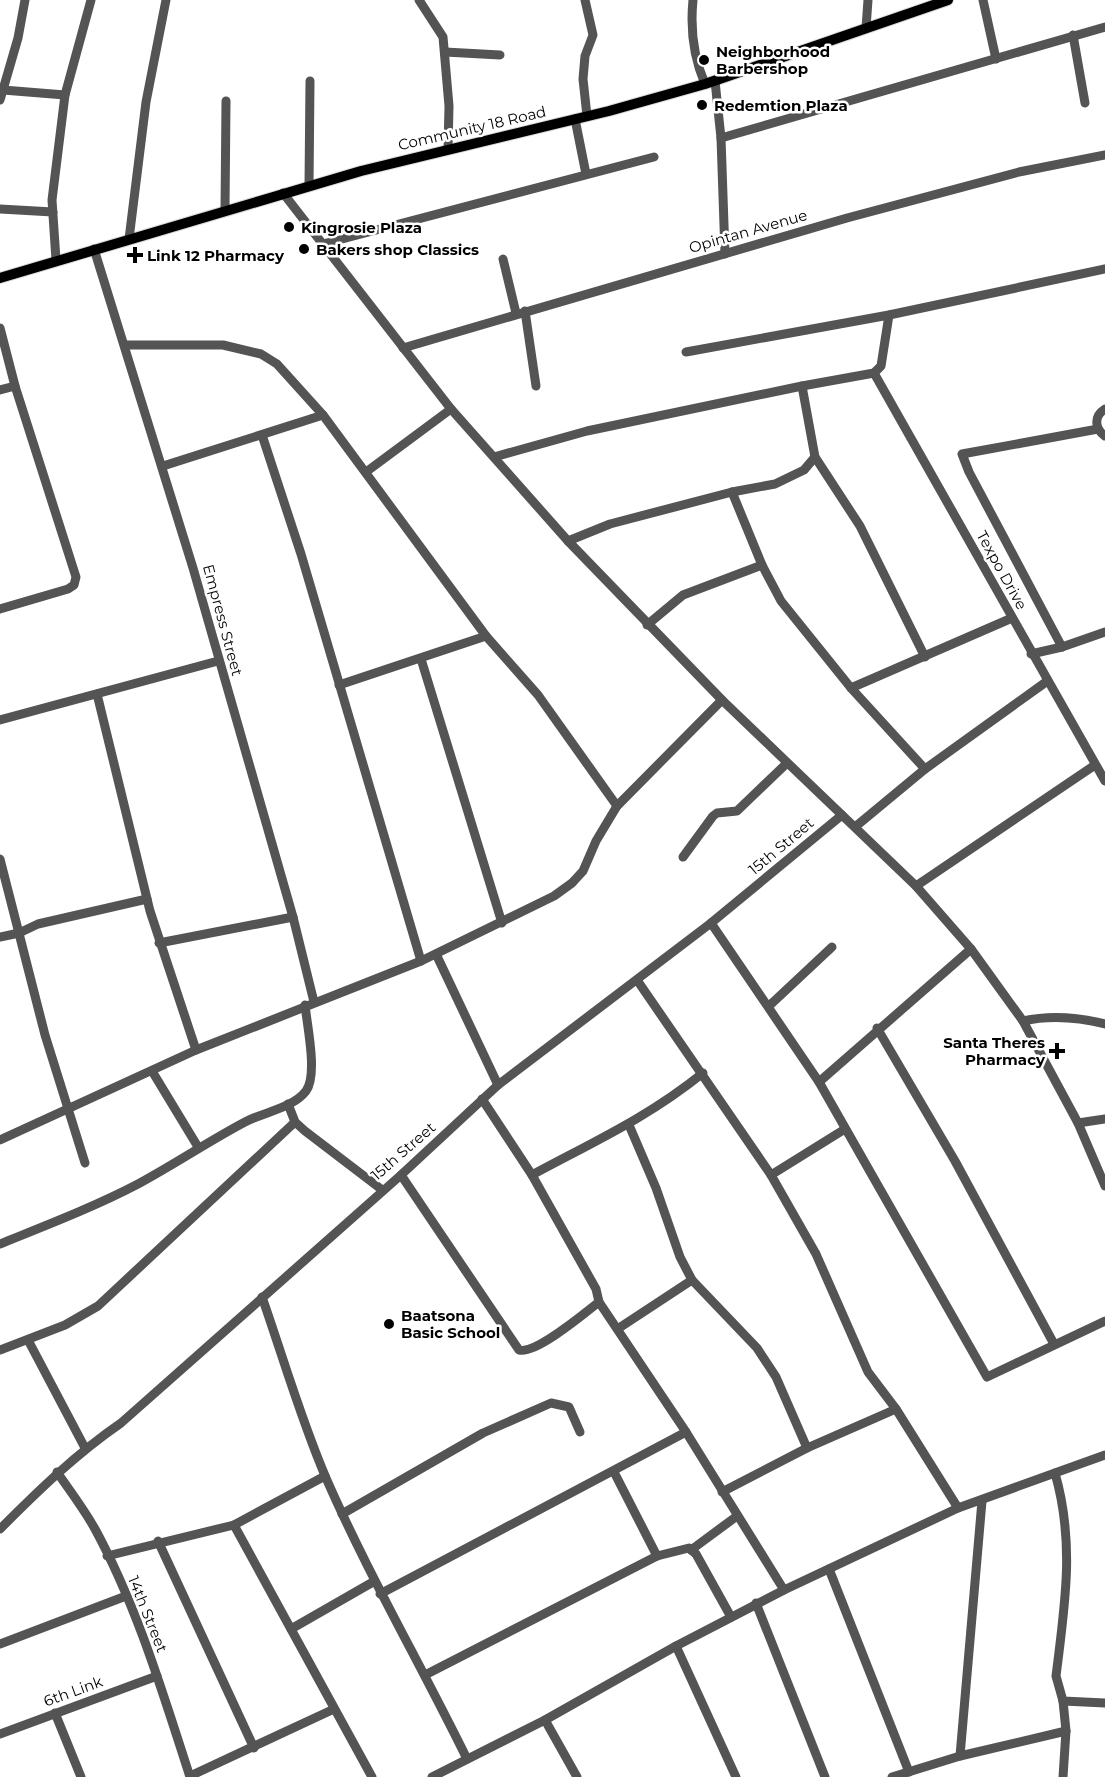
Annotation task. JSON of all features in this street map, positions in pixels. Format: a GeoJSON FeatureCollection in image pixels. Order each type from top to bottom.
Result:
{"type":"FeatureCollection","features":[{"type":"Feature","properties":{"kind":"main road","name":"Community 18 Road"},"geometry":{"type":"LineString","coordinates":[[0,278],[309,185],[587,116],[710,82],[948,0]]}},
{"type":"Feature","properties":{"kind":"street"},"geometry":{"type":"LineString","coordinates":[[25,0],[18,38],[2,95],[65,95]]}},
{"type":"Feature","properties":{"kind":"street"},"geometry":{"type":"LineString","coordinates":[[56,260],[53,212],[65,95],[91,0]]}},
{"type":"Feature","properties":{"kind":"street"},"geometry":{"type":"LineString","coordinates":[[129,239],[146,102],[166,0]]}},
{"type":"Feature","properties":{"kind":"street"},"geometry":{"type":"LineString","coordinates":[[419,0],[443,37],[448,149]]}},
{"type":"Feature","properties":{"kind":"street"},"geometry":{"type":"LineString","coordinates":[[585,0],[593,35],[585,56],[583,79],[587,116]]}},
{"type":"Feature","properties":{"kind":"street"},"geometry":{"type":"LineString","coordinates":[[693,0],[693,45],[697,64],[710,82],[721,138],[725,254]]}},
{"type":"Feature","properties":{"kind":"street"},"geometry":{"type":"LineString","coordinates":[[866,28],[868,0]]}},
{"type":"Feature","properties":{"kind":"street"},"geometry":{"type":"LineString","coordinates":[[982,0],[996,59]]}},
{"type":"Feature","properties":{"kind":"street"},"geometry":{"type":"LineString","coordinates":[[721,138],[1105,27]]}},
{"type":"Feature","properties":{"kind":"street"},"geometry":{"type":"LineString","coordinates":[[1073,35],[1085,103]]}},
{"type":"Feature","properties":{"kind":"street"},"geometry":{"type":"LineString","coordinates":[[445,52],[500,55]]}},
{"type":"Feature","properties":{"kind":"street"},"geometry":{"type":"LineString","coordinates":[[309,185],[310,81]]}},
{"type":"Feature","properties":{"kind":"street"},"geometry":{"type":"LineString","coordinates":[[225,210],[226,100]]}},
{"type":"Feature","properties":{"kind":"street"},"geometry":{"type":"LineString","coordinates":[[575,119],[586,174]]}},
{"type":"Feature","properties":{"kind":"street","name":"Opintan Avenue"},"geometry":{"type":"LineString","coordinates":[[403,348],[521,312],[1002,177],[1105,155]]}},
{"type":"Feature","properties":{"kind":"street"},"geometry":{"type":"LineString","coordinates":[[322,244],[654,157]]}},
{"type":"Feature","properties":{"kind":"street"},"geometry":{"type":"LineString","coordinates":[[283,193],[451,409],[568,542],[647,626],[786,764],[855,826],[916,886],[970,949],[1023,1020],[1078,1123],[1105,1186]]}},
{"type":"Feature","properties":{"kind":"street"},"geometry":{"type":"LineString","coordinates":[[0,209],[53,212]]}},
{"type":"Feature","properties":{"kind":"street","name":"Empress Street"},"geometry":{"type":"LineString","coordinates":[[94,249],[163,466],[293,917],[309,1004],[312,1073],[306,1092],[288,1104]]}},
{"type":"Feature","properties":{"kind":"street"},"geometry":{"type":"LineString","coordinates":[[503,259],[521,312],[536,386]]}},
{"type":"Feature","properties":{"kind":"street"},"geometry":{"type":"LineString","coordinates":[[686,351],[889,315],[1105,269]]}},
{"type":"Feature","properties":{"kind":"street"},"geometry":{"type":"LineString","coordinates":[[494,457],[587,431],[874,373],[882,366],[889,315]]}},
{"type":"Feature","properties":{"kind":"street"},"geometry":{"type":"LineString","coordinates":[[0,328],[15,386],[76,577],[74,585],[68,590],[0,609]]}},
{"type":"Feature","properties":{"kind":"street"},"geometry":{"type":"LineString","coordinates":[[125,345],[223,345],[261,354],[284,370],[366,472],[486,636],[538,695],[617,806]]}},
{"type":"Feature","properties":{"kind":"street","name":"Texpo Drive"},"geometry":{"type":"LineString","coordinates":[[874,373],[1046,682],[1105,781]]}},
{"type":"Feature","properties":{"kind":"street"},"geometry":{"type":"LineString","coordinates":[[0,390],[15,386]]}},
{"type":"Feature","properties":{"kind":"street"},"geometry":{"type":"LineString","coordinates":[[802,386],[815,457],[860,526],[925,657]]}},
{"type":"Feature","properties":{"kind":"street"},"geometry":{"type":"LineString","coordinates":[[366,472],[451,409]]}},
{"type":"Feature","properties":{"kind":"street"},"geometry":{"type":"LineString","coordinates":[[1105,409],[1097,417],[1098,429],[1105,436]]}},
{"type":"Feature","properties":{"kind":"street"},"geometry":{"type":"LineString","coordinates":[[163,466],[322,415]]}},
{"type":"Feature","properties":{"kind":"street"},"geometry":{"type":"LineString","coordinates":[[1062,647],[969,472],[962,454],[1098,429]]}},
{"type":"Feature","properties":{"kind":"street"},"geometry":{"type":"LineString","coordinates":[[262,435],[282,490],[421,961]]}},
{"type":"Feature","properties":{"kind":"street"},"geometry":{"type":"LineString","coordinates":[[568,542],[610,524],[732,492],[774,484],[804,470],[815,457]]}},
{"type":"Feature","properties":{"kind":"street"},"geometry":{"type":"LineString","coordinates":[[732,492],[762,565],[781,601],[850,688],[925,769]]}},
{"type":"Feature","properties":{"kind":"street"},"geometry":{"type":"LineString","coordinates":[[647,626],[683,595],[762,565]]}},
{"type":"Feature","properties":{"kind":"street"},"geometry":{"type":"LineString","coordinates":[[850,688],[1012,618]]}},
{"type":"Feature","properties":{"kind":"street"},"geometry":{"type":"LineString","coordinates":[[1031,654],[1062,647],[1104,633]]}},
{"type":"Feature","properties":{"kind":"street"},"geometry":{"type":"LineString","coordinates":[[339,685],[486,636]]}},
{"type":"Feature","properties":{"kind":"street"},"geometry":{"type":"LineString","coordinates":[[421,658],[502,923]]}},
{"type":"Feature","properties":{"kind":"street"},"geometry":{"type":"LineString","coordinates":[[0,720],[218,661]]}},
{"type":"Feature","properties":{"kind":"street"},"geometry":{"type":"LineString","coordinates":[[855,826],[925,769],[1046,682]]}},
{"type":"Feature","properties":{"kind":"street"},"geometry":{"type":"LineString","coordinates":[[97,694],[159,943],[196,1050]]}},
{"type":"Feature","properties":{"kind":"street"},"geometry":{"type":"LineString","coordinates":[[0,1140],[196,1050],[421,961],[502,923],[572,883],[584,871],[596,842],[617,806],[722,700]]}},
{"type":"Feature","properties":{"kind":"street"},"geometry":{"type":"LineString","coordinates":[[683,857],[713,816],[717,813],[737,811],[786,764]]}},
{"type":"Feature","properties":{"kind":"street"},"geometry":{"type":"LineString","coordinates":[[916,886],[1095,765]]}},
{"type":"Feature","properties":{"kind":"street","name":"15th Street"},"geometry":{"type":"LineString","coordinates":[[0,1529],[57,1472],[85,1448],[121,1423],[381,1189],[401,1175],[498,1085],[711,923],[842,815]]}},
{"type":"Feature","properties":{"kind":"street"},"geometry":{"type":"LineString","coordinates":[[0,859],[45,1035],[85,1163]]}},
{"type":"Feature","properties":{"kind":"street"},"geometry":{"type":"LineString","coordinates":[[0,937],[19,933],[38,924],[147,899]]}},
{"type":"Feature","properties":{"kind":"street"},"geometry":{"type":"LineString","coordinates":[[159,943],[293,917]]}},
{"type":"Feature","properties":{"kind":"street"},"geometry":{"type":"LineString","coordinates":[[711,923],[819,1082],[987,1377],[1105,1321]]}},
{"type":"Feature","properties":{"kind":"street"},"geometry":{"type":"LineString","coordinates":[[769,1006],[832,947]]}},
{"type":"Feature","properties":{"kind":"street"},"geometry":{"type":"LineString","coordinates":[[819,1082],[877,1028],[970,949]]}},
{"type":"Feature","properties":{"kind":"street"},"geometry":{"type":"LineString","coordinates":[[436,954],[498,1085]]}},
{"type":"Feature","properties":{"kind":"street"},"geometry":{"type":"LineString","coordinates":[[637,980],[771,1175],[816,1254],[868,1372],[896,1409],[958,1508]]}},
{"type":"Feature","properties":{"kind":"street"},"geometry":{"type":"LineString","coordinates":[[1023,1020],[1068,1017],[1105,1024]]}},
{"type":"Feature","properties":{"kind":"street"},"geometry":{"type":"LineString","coordinates":[[877,1028],[956,1161],[1054,1344]]}},
{"type":"Feature","properties":{"kind":"street"},"geometry":{"type":"LineString","coordinates":[[152,1071],[198,1147]]}},
{"type":"Feature","properties":{"kind":"street"},"geometry":{"type":"LineString","coordinates":[[532,1175],[660,1107],[703,1073]]}},
{"type":"Feature","properties":{"kind":"street"},"geometry":{"type":"LineString","coordinates":[[482,1099],[532,1175],[596,1289],[599,1302],[619,1328],[686,1432],[784,1590]]}},
{"type":"Feature","properties":{"kind":"street"},"geometry":{"type":"LineString","coordinates":[[0,1244],[100,1203],[256,1116],[288,1104],[296,1122],[381,1189]]}},
{"type":"Feature","properties":{"kind":"street"},"geometry":{"type":"LineString","coordinates":[[1078,1123],[1105,1119]]}},
{"type":"Feature","properties":{"kind":"street"},"geometry":{"type":"LineString","coordinates":[[0,1350],[65,1325],[99,1306],[296,1122]]}},
{"type":"Feature","properties":{"kind":"street"},"geometry":{"type":"LineString","coordinates":[[629,1125],[656,1188],[680,1257],[692,1280],[758,1348],[776,1377],[807,1448]]}},
{"type":"Feature","properties":{"kind":"street"},"geometry":{"type":"LineString","coordinates":[[771,1175],[845,1129]]}},
{"type":"Feature","properties":{"kind":"street"},"geometry":{"type":"LineString","coordinates":[[401,1175],[519,1350],[528,1350],[544,1342],[599,1302]]}},
{"type":"Feature","properties":{"kind":"street"},"geometry":{"type":"LineString","coordinates":[[619,1328],[692,1280]]}},
{"type":"Feature","properties":{"kind":"street"},"geometry":{"type":"LineString","coordinates":[[262,1297],[325,1476],[380,1594],[425,1675],[467,1759]]}},
{"type":"Feature","properties":{"kind":"street"},"geometry":{"type":"LineString","coordinates":[[28,1340],[85,1448]]}},
{"type":"Feature","properties":{"kind":"street"},"geometry":{"type":"LineString","coordinates":[[342,1514],[483,1433],[551,1403],[561,1403],[569,1407],[580,1432]]}},
{"type":"Feature","properties":{"kind":"street"},"geometry":{"type":"LineString","coordinates":[[722,1492],[807,1448],[896,1409]]}},
{"type":"Feature","properties":{"kind":"street"},"geometry":{"type":"LineString","coordinates":[[380,1594],[686,1432]]}},
{"type":"Feature","properties":{"kind":"street"},"geometry":{"type":"LineString","coordinates":[[432,1777],[545,1720],[756,1603],[958,1508],[1105,1455]]}},
{"type":"Feature","properties":{"kind":"street","name":"14th Street"},"geometry":{"type":"LineString","coordinates":[[57,1472],[95,1529],[126,1596],[157,1676],[190,1777]]}},
{"type":"Feature","properties":{"kind":"street"},"geometry":{"type":"LineString","coordinates":[[614,1472],[657,1556]]}},
{"type":"Feature","properties":{"kind":"street"},"geometry":{"type":"LineString","coordinates":[[1055,1473],[1064,1503],[1068,1545],[1068,1576],[1056,1676],[1063,1701],[1066,1731],[1064,1777]]}},
{"type":"Feature","properties":{"kind":"street"},"geometry":{"type":"LineString","coordinates":[[108,1556],[158,1541],[234,1525],[325,1476]]}},
{"type":"Feature","properties":{"kind":"street"},"geometry":{"type":"LineString","coordinates":[[960,1756],[982,1501]]}},
{"type":"Feature","properties":{"kind":"street"},"geometry":{"type":"LineString","coordinates":[[691,1550],[737,1516]]}},
{"type":"Feature","properties":{"kind":"street"},"geometry":{"type":"LineString","coordinates":[[234,1525],[372,1777]]}},
{"type":"Feature","properties":{"kind":"street"},"geometry":{"type":"LineString","coordinates":[[158,1541],[254,1748]]}},
{"type":"Feature","properties":{"kind":"street"},"geometry":{"type":"LineString","coordinates":[[425,1675],[657,1556],[688,1548],[731,1617]]}},
{"type":"Feature","properties":{"kind":"street"},"geometry":{"type":"LineString","coordinates":[[829,1569],[909,1772]]}},
{"type":"Feature","properties":{"kind":"street"},"geometry":{"type":"LineString","coordinates":[[291,1629],[374,1582]]}},
{"type":"Feature","properties":{"kind":"street"},"geometry":{"type":"LineString","coordinates":[[0,1644],[126,1596]]}},
{"type":"Feature","properties":{"kind":"street"},"geometry":{"type":"LineString","coordinates":[[756,1603],[825,1777]]}},
{"type":"Feature","properties":{"kind":"street"},"geometry":{"type":"LineString","coordinates":[[676,1646],[736,1777]]}},
{"type":"Feature","properties":{"kind":"street","name":"6th Link"},"geometry":{"type":"LineString","coordinates":[[0,1734],[157,1676]]}},
{"type":"Feature","properties":{"kind":"street"},"geometry":{"type":"LineString","coordinates":[[1063,1701],[1105,1703]]}},
{"type":"Feature","properties":{"kind":"street"},"geometry":{"type":"LineString","coordinates":[[190,1777],[334,1709]]}},
{"type":"Feature","properties":{"kind":"street"},"geometry":{"type":"LineString","coordinates":[[55,1713],[81,1777]]}},
{"type":"Feature","properties":{"kind":"street"},"geometry":{"type":"LineString","coordinates":[[545,1720],[577,1777]]}},
{"type":"Feature","properties":{"kind":"street"},"geometry":{"type":"LineString","coordinates":[[892,1777],[960,1756],[1066,1731]]}},
{"type":"Feature","properties":{"kind":"place","name":"Neighborhood Barbershop"},"geometry":{"type":"Point","coordinates":[704,60]}},
{"type":"Feature","properties":{"kind":"place","name":"Redemtion Plaza"},"geometry":{"type":"Point","coordinates":[702,105]}},
{"type":"Feature","properties":{"kind":"place","name":"Kingrosie Plaza"},"geometry":{"type":"Point","coordinates":[289,227]}},
{"type":"Feature","properties":{"kind":"place","name":"Bakers shop Classics"},"geometry":{"type":"Point","coordinates":[304,249]}},
{"type":"Feature","properties":{"kind":"place","name":"Link 12 Pharmacy"},"geometry":{"type":"Point","coordinates":[135,255]}},
{"type":"Feature","properties":{"kind":"place","name":"Santa Theres Pharmacy"},"geometry":{"type":"Point","coordinates":[1057,1051]}},
{"type":"Feature","properties":{"kind":"place","name":"Baatsona Basic School"},"geometry":{"type":"Point","coordinates":[389,1324]}}]}
